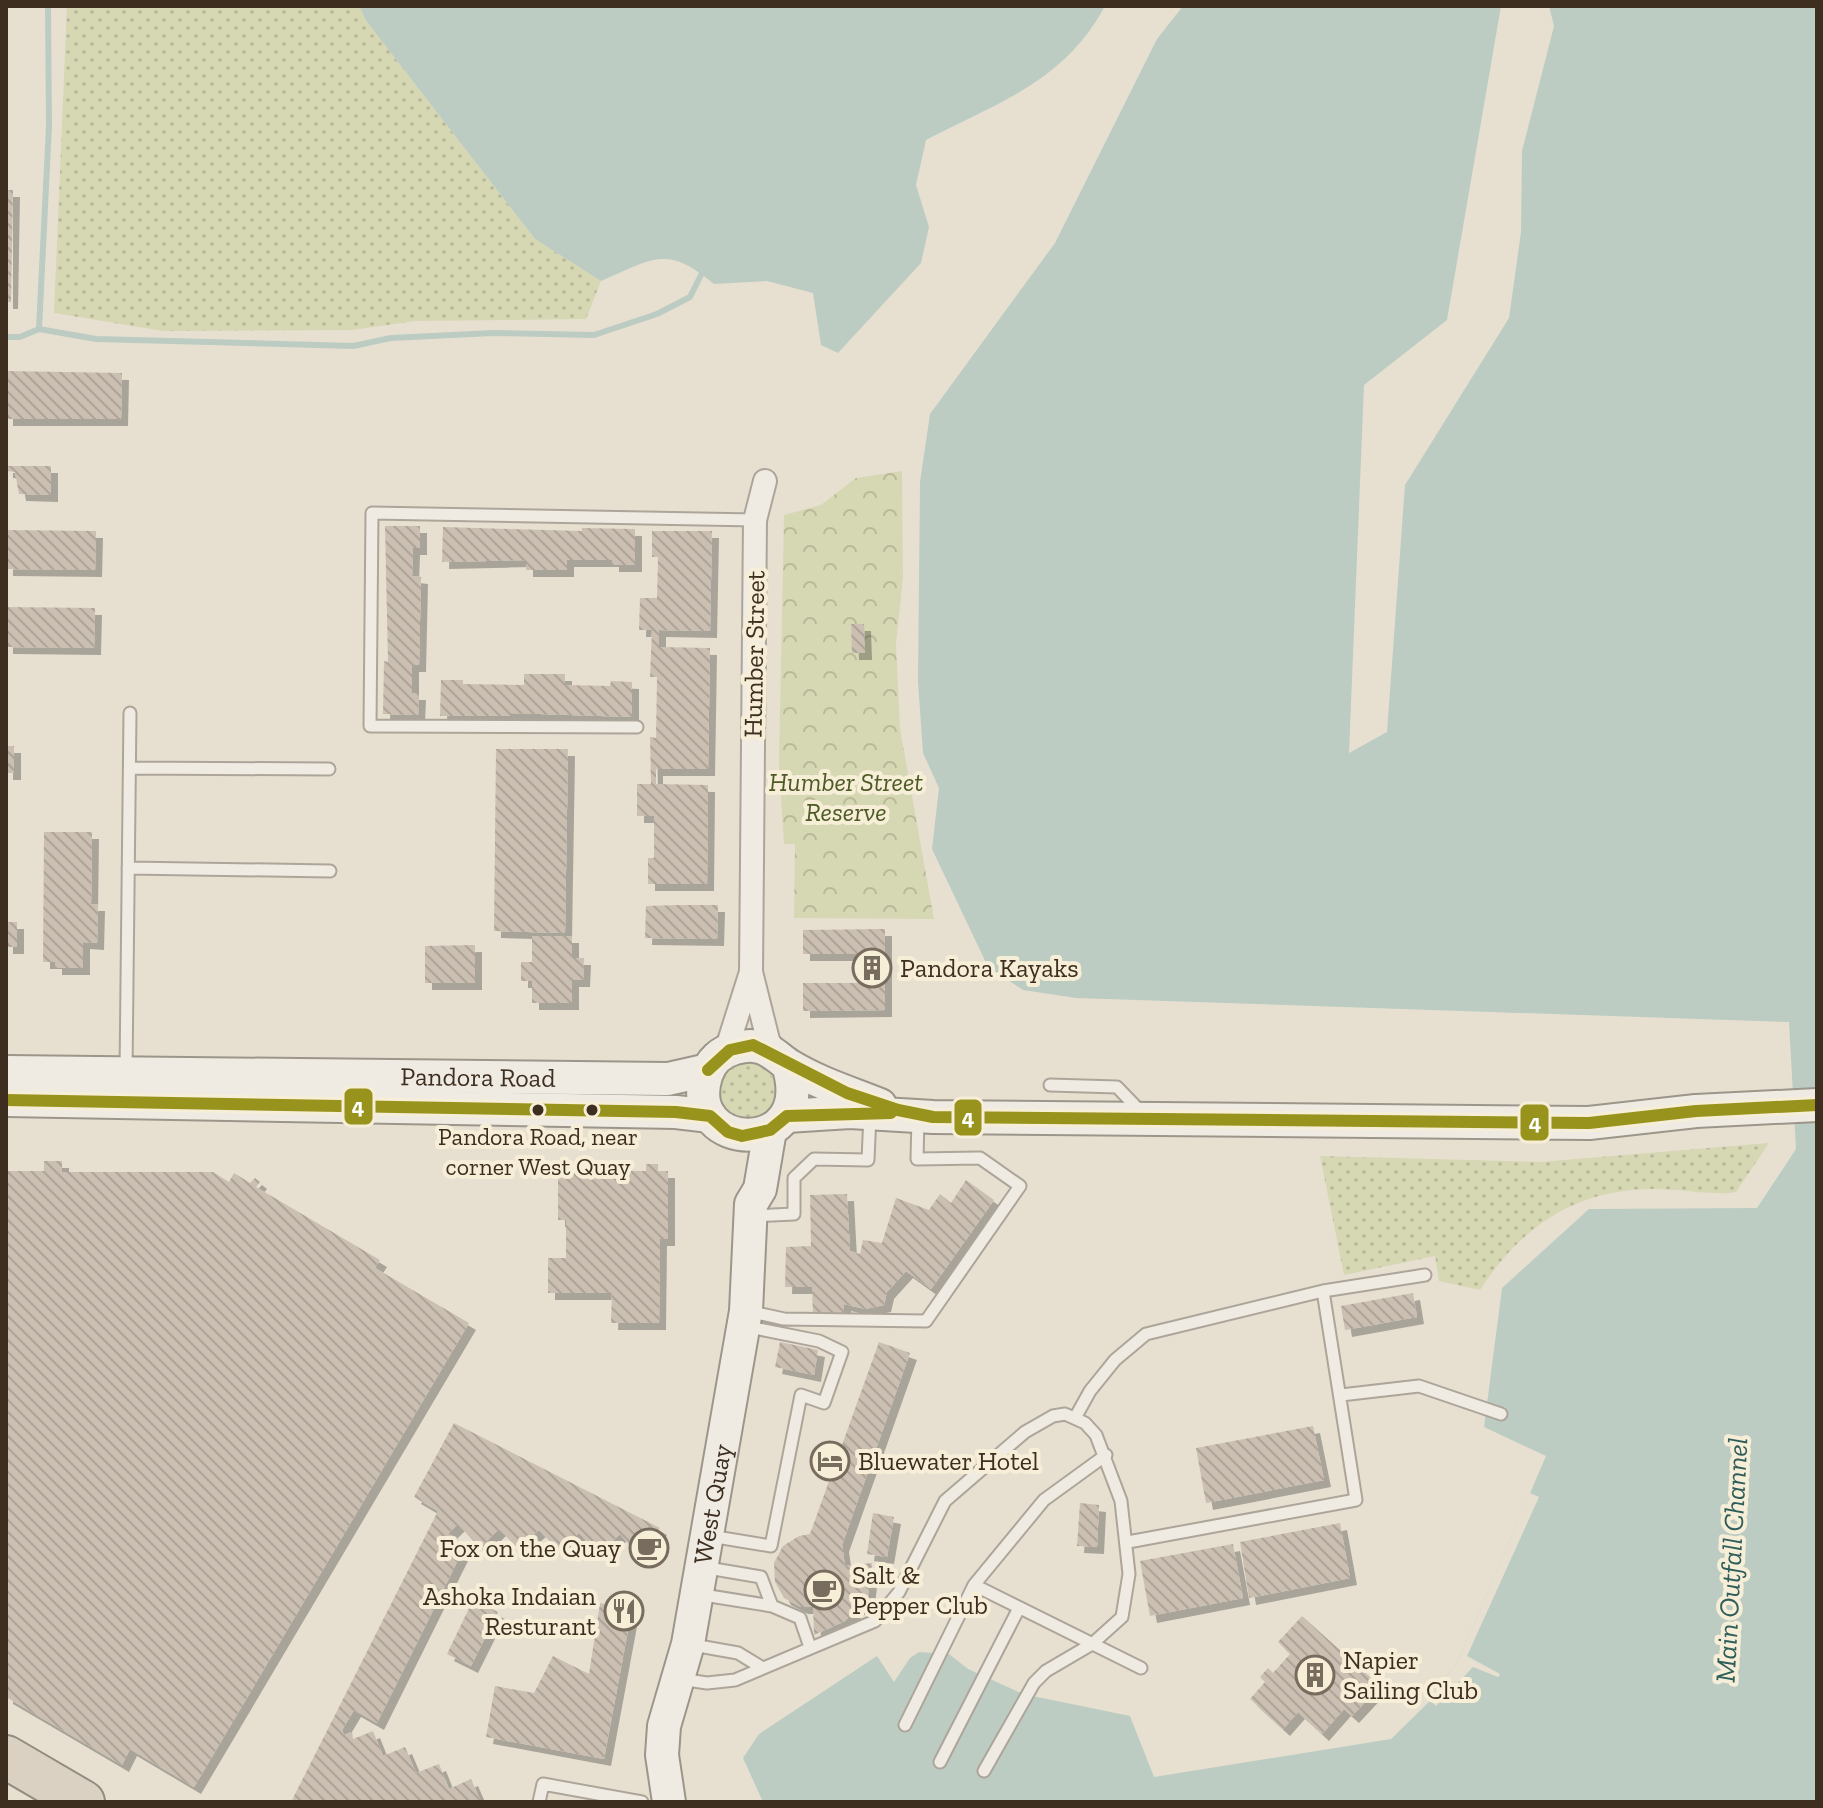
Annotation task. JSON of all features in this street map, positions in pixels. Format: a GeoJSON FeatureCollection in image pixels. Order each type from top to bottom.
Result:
{"type":"FeatureCollection","features":[{"type":"Feature","properties":{"kind":"highway"},"geometry":{"type":"LineString","coordinates":[[6,1757],[83,1802]]}},
{"type":"Feature","properties":{"kind":"main road"},"geometry":{"type":"LineString","coordinates":[[895,1114],[752,1046],[717,1060],[702,1087],[719,1124],[757,1135],[778,1123],[895,1114],[1589,1123],[1817,1105]]}},
{"type":"Feature","properties":{"kind":"main road","name":"Pandora Road"},"geometry":{"type":"LineString","coordinates":[[6,1072],[668,1079],[717,1060]]}},
{"type":"Feature","properties":{"kind":"main road"},"geometry":{"type":"LineString","coordinates":[[778,1123],[793,1096],[782,1060]]}},
{"type":"Feature","properties":{"kind":"main road","name":"Pandora Road"},"geometry":{"type":"LineString","coordinates":[[6,1100],[676,1112],[719,1124]]}},
{"type":"Feature","properties":{"kind":"main road","name":"West Quay"},"geometry":{"type":"LineString","coordinates":[[669,1802],[662,1755],[668,1706],[688,1644],[745,1319],[751,1210],[778,1123]]}},
{"type":"Feature","properties":{"kind":"main road","name":"West Quay"},"geometry":{"type":"LineString","coordinates":[[719,1124],[739,1168],[740,1190],[751,1210]]}},
{"type":"Feature","properties":{"kind":"street","name":"Humber Street"},"geometry":{"type":"LineString","coordinates":[[765,481],[755,520],[751,972],[768,1040],[782,1060]]}},
{"type":"Feature","properties":{"kind":"street","name":"Humber Street"},"geometry":{"type":"LineString","coordinates":[[717,1060],[751,972]]}},
{"type":"Feature","properties":{"kind":"lane"},"geometry":{"type":"LineString","coordinates":[[637,727],[370,726],[372,513],[755,520]]}},
{"type":"Feature","properties":{"kind":"lane"},"geometry":{"type":"LineString","coordinates":[[126,1073],[130,713]]}},
{"type":"Feature","properties":{"kind":"lane"},"geometry":{"type":"LineString","coordinates":[[130,768],[329,769]]}},
{"type":"Feature","properties":{"kind":"lane"},"geometry":{"type":"LineString","coordinates":[[128,868],[330,871]]}},
{"type":"Feature","properties":{"kind":"lane"},"geometry":{"type":"LineString","coordinates":[[1050,1085],[1117,1087],[1149,1119]]}},
{"type":"Feature","properties":{"kind":"lane"},"geometry":{"type":"LineString","coordinates":[[751,1210],[794,1214],[794,1178],[814,1159],[868,1160],[895,1114]]}},
{"type":"Feature","properties":{"kind":"lane"},"geometry":{"type":"LineString","coordinates":[[745,1319],[926,1321],[1020,1186],[980,1158],[917,1159],[895,1114]]}},
{"type":"Feature","properties":{"kind":"lane"},"geometry":{"type":"LineString","coordinates":[[1075,1418],[1090,1391],[1115,1360],[1146,1334],[1323,1291],[1425,1275]]}},
{"type":"Feature","properties":{"kind":"lane"},"geometry":{"type":"LineString","coordinates":[[1128,1542],[1356,1500],[1323,1291]]}},
{"type":"Feature","properties":{"kind":"lane"},"geometry":{"type":"LineString","coordinates":[[707,1535],[771,1546],[801,1395],[824,1403],[842,1352],[819,1341],[745,1319]]}},
{"type":"Feature","properties":{"kind":"lane"},"geometry":{"type":"LineString","coordinates":[[1341,1395],[1419,1386],[1501,1414]]}},
{"type":"Feature","properties":{"kind":"lane"},"geometry":{"type":"LineString","coordinates":[[678,1679],[707,1683],[735,1680],[875,1621],[886,1610],[945,1501],[1025,1432],[1053,1416],[1075,1418],[1096,1435],[1121,1501],[1128,1542],[1129,1574],[1122,1617],[1092,1644],[1046,1671],[1034,1683],[984,1771]]}},
{"type":"Feature","properties":{"kind":"lane"},"geometry":{"type":"LineString","coordinates":[[905,1725],[974,1585],[1044,1500],[1106,1455]]}},
{"type":"Feature","properties":{"kind":"lane"},"geometry":{"type":"LineString","coordinates":[[699,1581],[761,1577],[772,1606]]}},
{"type":"Feature","properties":{"kind":"lane"},"geometry":{"type":"LineString","coordinates":[[699,1581],[800,1618],[810,1647]]}},
{"type":"Feature","properties":{"kind":"lane"},"geometry":{"type":"LineString","coordinates":[[974,1585],[1141,1668]]}},
{"type":"Feature","properties":{"kind":"lane"},"geometry":{"type":"LineString","coordinates":[[940,1762],[1019,1608]]}},
{"type":"Feature","properties":{"kind":"lane"},"geometry":{"type":"LineString","coordinates":[[688,1644],[738,1653],[761,1667]]}},
{"type":"Feature","properties":{"kind":"lane"},"geometry":{"type":"LineString","coordinates":[[539,1802],[543,1784],[642,1802]]}},
{"type":"Feature","properties":{"kind":"green space"},"geometry":{"type":"Polygon","coordinates":[[[67,6],[359,6],[367,22],[535,239],[601,281],[586,319],[415,321],[352,330],[163,331],[54,313],[67,6]]]}},
{"type":"Feature","properties":{"kind":"green space","name":"Humber Street Reserve"},"geometry":{"type":"Polygon","coordinates":[[[902,471],[903,577],[896,644],[900,729],[934,919],[794,918],[795,844],[784,844],[779,764],[784,515],[821,505],[856,478],[902,471]]]}},
{"type":"Feature","properties":{"kind":"green space"},"geometry":{"type":"Polygon","coordinates":[[[747,1062],[768,1070],[776,1091],[768,1112],[747,1120],[726,1112],[718,1091],[726,1070],[747,1062]]]}},
{"type":"Feature","properties":{"kind":"green space"},"geometry":{"type":"Polygon","coordinates":[[[1769,1143],[1736,1192],[1628,1190],[1577,1203],[1534,1229],[1496,1267],[1480,1290],[1439,1281],[1435,1256],[1344,1275],[1320,1156],[1540,1162],[1769,1143]]]}},
{"type":"Feature","properties":{"kind":"water"},"geometry":{"type":"Polygon","coordinates":[[[359,6],[1105,6],[1089,32],[1050,72],[1004,101],[926,140],[916,185],[929,227],[921,263],[838,353],[821,345],[813,293],[767,281],[714,284],[683,264],[659,259],[601,281],[535,239],[367,22],[359,6]]]}},
{"type":"Feature","properties":{"kind":"water","name":"Main Outfall Channel"},"geometry":{"type":"Polygon","coordinates":[[[1183,6],[1501,6],[1447,320],[1364,385],[1349,753],[1387,732],[1405,485],[1509,318],[1521,232],[1522,151],[1554,26],[1549,6],[1817,6],[1817,1802],[763,1802],[743,1758],[759,1734],[877,1656],[894,1682],[910,1658],[919,1652],[949,1654],[968,1669],[1023,1694],[1130,1716],[1154,1777],[1391,1739],[1439,1692],[1435,1688],[1457,1664],[1546,1456],[1484,1427],[1502,1288],[1589,1209],[1757,1208],[1796,1149],[1789,1022],[1076,998],[1023,990],[988,967],[932,849],[939,788],[923,753],[918,682],[920,482],[930,414],[1055,243],[1157,39],[1183,6]]]}},
{"type":"Feature","properties":{"kind":"pier"},"geometry":{"type":"Polygon","coordinates":[[[1530,1493],[1539,1497],[1467,1656],[1500,1674],[1498,1677],[1473,1667],[1436,1706],[1431,1701],[1439,1691],[1435,1688],[1457,1664],[1530,1493]]]}},
{"type":"Feature","properties":{"kind":"building"},"geometry":{"type":"Polygon","coordinates":[[[6,190],[13,190],[11,302],[6,302],[6,190]]]}},
{"type":"Feature","properties":{"kind":"building"},"geometry":{"type":"Polygon","coordinates":[[[6,371],[122,373],[121,419],[6,419],[6,371]]]}},
{"type":"Feature","properties":{"kind":"building"},"geometry":{"type":"Polygon","coordinates":[[[6,466],[51,466],[51,495],[19,494],[15,472],[6,471],[6,466]]]}},
{"type":"Feature","properties":{"kind":"building"},"geometry":{"type":"Polygon","coordinates":[[[385,526],[420,526],[420,548],[413,548],[412,576],[421,577],[419,665],[412,665],[412,693],[419,693],[418,715],[383,714],[384,661],[388,662],[385,526]]]}},
{"type":"Feature","properties":{"kind":"building"},"geometry":{"type":"Polygon","coordinates":[[[443,527],[582,531],[582,528],[635,529],[635,565],[612,565],[612,560],[567,560],[567,570],[526,570],[526,560],[442,562],[443,527]]]}},
{"type":"Feature","properties":{"kind":"building"},"geometry":{"type":"Polygon","coordinates":[[[6,530],[96,531],[95,570],[6,569],[6,530]]]}},
{"type":"Feature","properties":{"kind":"building"},"geometry":{"type":"Polygon","coordinates":[[[652,531],[712,531],[710,631],[659,630],[659,647],[710,648],[708,769],[656,769],[656,784],[708,785],[707,884],[648,884],[648,858],[654,858],[654,816],[637,816],[637,784],[651,784],[650,737],[656,738],[657,677],[650,677],[652,630],[639,630],[640,598],[657,598],[658,557],[652,557],[652,531]]]}},
{"type":"Feature","properties":{"kind":"building"},"geometry":{"type":"Polygon","coordinates":[[[6,607],[95,608],[94,648],[6,647],[6,607]]]}},
{"type":"Feature","properties":{"kind":"building"},"geometry":{"type":"Polygon","coordinates":[[[851,624],[864,624],[865,653],[852,653],[851,624]]]}},
{"type":"Feature","properties":{"kind":"building"},"geometry":{"type":"Polygon","coordinates":[[[524,674],[565,674],[565,685],[610,686],[611,681],[632,682],[632,717],[510,713],[510,716],[440,716],[441,680],[463,680],[463,684],[524,685],[524,674]]]}},
{"type":"Feature","properties":{"kind":"building"},"geometry":{"type":"Polygon","coordinates":[[[6,746],[14,746],[14,773],[6,773],[6,746]]]}},
{"type":"Feature","properties":{"kind":"building"},"geometry":{"type":"Polygon","coordinates":[[[496,749],[568,749],[565,933],[494,931],[496,749]]]}},
{"type":"Feature","properties":{"kind":"building"},"geometry":{"type":"Polygon","coordinates":[[[44,832],[92,832],[91,904],[98,904],[97,943],[83,942],[83,968],[55,968],[55,962],[43,962],[44,832]]]}},
{"type":"Feature","properties":{"kind":"building"},"geometry":{"type":"Polygon","coordinates":[[[718,905],[717,939],[645,938],[646,906],[718,905]]]}},
{"type":"Feature","properties":{"kind":"building"},"geometry":{"type":"Polygon","coordinates":[[[6,922],[17,922],[17,947],[6,947],[6,922]]]}},
{"type":"Feature","properties":{"kind":"building"},"geometry":{"type":"Polygon","coordinates":[[[885,929],[885,1010],[803,1011],[803,983],[858,983],[858,954],[803,954],[803,930],[885,929]]]}},
{"type":"Feature","properties":{"kind":"building"},"geometry":{"type":"Polygon","coordinates":[[[532,936],[572,936],[572,958],[584,958],[583,980],[572,980],[572,1003],[532,1003],[532,981],[521,981],[521,962],[532,962],[532,936]]]}},
{"type":"Feature","properties":{"kind":"building"},"geometry":{"type":"Polygon","coordinates":[[[475,945],[475,983],[425,983],[425,946],[475,945]]]}},
{"type":"Feature","properties":{"kind":"building"},"geometry":{"type":"Polygon","coordinates":[[[44,1161],[62,1161],[62,1172],[213,1172],[229,1182],[234,1173],[250,1183],[255,1178],[260,1182],[256,1187],[380,1260],[375,1268],[469,1323],[194,1787],[130,1749],[122,1765],[6,1697],[6,1171],[44,1171],[44,1161]]]}},
{"type":"Feature","properties":{"kind":"building"},"geometry":{"type":"Polygon","coordinates":[[[646,1164],[658,1164],[658,1171],[668,1171],[668,1239],[660,1239],[659,1323],[611,1323],[612,1293],[548,1293],[548,1258],[566,1258],[566,1220],[558,1220],[558,1170],[646,1171],[646,1164]]]}},
{"type":"Feature","properties":{"kind":"building"},"geometry":{"type":"Polygon","coordinates":[[[966,1180],[994,1200],[931,1289],[906,1271],[887,1292],[884,1305],[865,1309],[844,1304],[844,1315],[813,1315],[812,1287],[785,1287],[786,1247],[811,1246],[810,1195],[847,1194],[850,1251],[860,1254],[863,1240],[882,1243],[896,1198],[929,1210],[940,1194],[951,1203],[966,1180]]]}},
{"type":"Feature","properties":{"kind":"building"},"geometry":{"type":"Polygon","coordinates":[[[1413,1293],[1417,1317],[1345,1330],[1341,1306],[1413,1293]]]}},
{"type":"Feature","properties":{"kind":"building"},"geometry":{"type":"Polygon","coordinates":[[[780,1342],[818,1350],[814,1375],[775,1367],[780,1342]]]}},
{"type":"Feature","properties":{"kind":"building"},"geometry":{"type":"Polygon","coordinates":[[[879,1342],[910,1353],[842,1545],[845,1566],[872,1563],[868,1597],[845,1621],[814,1635],[813,1607],[801,1607],[784,1598],[775,1582],[774,1563],[783,1546],[799,1536],[810,1534],[879,1342]]]}},
{"type":"Feature","properties":{"kind":"building"},"geometry":{"type":"Polygon","coordinates":[[[454,1423],[660,1528],[657,1532],[662,1538],[640,1558],[620,1534],[599,1554],[579,1533],[559,1551],[539,1530],[518,1548],[499,1529],[480,1548],[458,1524],[448,1534],[458,1538],[455,1545],[463,1550],[377,1723],[354,1710],[342,1730],[344,1735],[352,1732],[353,1739],[373,1731],[383,1756],[405,1747],[416,1773],[439,1764],[449,1789],[471,1779],[481,1802],[291,1802],[438,1511],[414,1497],[454,1423]]]}},
{"type":"Feature","properties":{"kind":"building"},"geometry":{"type":"Polygon","coordinates":[[[1313,1426],[1324,1480],[1206,1503],[1196,1448],[1313,1426]]]}},
{"type":"Feature","properties":{"kind":"building"},"geometry":{"type":"Polygon","coordinates":[[[1080,1503],[1099,1505],[1097,1547],[1077,1546],[1080,1503]]]}},
{"type":"Feature","properties":{"kind":"building"},"geometry":{"type":"Polygon","coordinates":[[[873,1513],[894,1517],[887,1557],[867,1554],[873,1513]]]}},
{"type":"Feature","properties":{"kind":"building"},"geometry":{"type":"Polygon","coordinates":[[[1340,1523],[1350,1578],[1249,1598],[1240,1542],[1340,1523]]]}},
{"type":"Feature","properties":{"kind":"building"},"geometry":{"type":"Polygon","coordinates":[[[1233,1544],[1243,1598],[1150,1616],[1140,1561],[1233,1544]]]}},
{"type":"Feature","properties":{"kind":"building"},"geometry":{"type":"Polygon","coordinates":[[[473,1600],[498,1612],[471,1666],[447,1654],[473,1600]]]}},
{"type":"Feature","properties":{"kind":"building"},"geometry":{"type":"Polygon","coordinates":[[[600,1603],[632,1609],[604,1759],[486,1737],[495,1686],[534,1693],[553,1656],[589,1674],[600,1603]]]}},
{"type":"Feature","properties":{"kind":"building","name":"Napier Sailing Club"},"geometry":{"type":"Polygon","coordinates":[[[1302,1616],[1380,1686],[1352,1716],[1344,1709],[1322,1734],[1298,1712],[1283,1729],[1250,1699],[1265,1682],[1260,1677],[1268,1668],[1273,1673],[1290,1654],[1278,1642],[1302,1616]]]}},
{"type":"Feature","properties":{"kind":"waterway"},"geometry":{"type":"LineString","coordinates":[[39,329],[49,126],[48,6]]}},
{"type":"Feature","properties":{"kind":"waterway"},"geometry":{"type":"LineString","coordinates":[[6,337],[20,337],[39,329],[96,339],[353,346],[391,338],[493,333],[594,335],[657,314],[690,297],[705,267]]}},
{"type":"Feature","properties":{"kind":"transit line","name":"4"},"geometry":{"type":"LineString","coordinates":[[708,1070],[730,1050],[753,1045],[847,1093],[898,1110],[933,1117],[1589,1123],[1696,1111],[1817,1105]]}},
{"type":"Feature","properties":{"kind":"transit line","name":"4"},"geometry":{"type":"LineString","coordinates":[[6,1100],[676,1112],[710,1116]]}},
{"type":"Feature","properties":{"kind":"transit line","name":"4"},"geometry":{"type":"LineString","coordinates":[[710,1116],[728,1132],[742,1136],[770,1130],[787,1116],[891,1113]]}},
{"type":"Feature","properties":{"kind":"place","name":"Pandora Kayaks"},"geometry":{"type":"Point","coordinates":[872,968]}},
{"type":"Feature","properties":{"kind":"place","name":"Pandora Road, near corner West Quay"},"geometry":{"type":"Point","coordinates":[538,1110]}},
{"type":"Feature","properties":{"kind":"place","name":"Bluewater Hotel"},"geometry":{"type":"Point","coordinates":[830,1461]}},
{"type":"Feature","properties":{"kind":"place","name":"Fox on the Quay"},"geometry":{"type":"Point","coordinates":[649,1548]}},
{"type":"Feature","properties":{"kind":"place","name":"Salt & Pepper Club"},"geometry":{"type":"Point","coordinates":[824,1590]}},
{"type":"Feature","properties":{"kind":"place","name":"Ashoka Indaian Resturant"},"geometry":{"type":"Point","coordinates":[624,1611]}},
{"type":"Feature","properties":{"kind":"place","name":"Napier Sailing Club"},"geometry":{"type":"Point","coordinates":[1315,1675]}}]}
